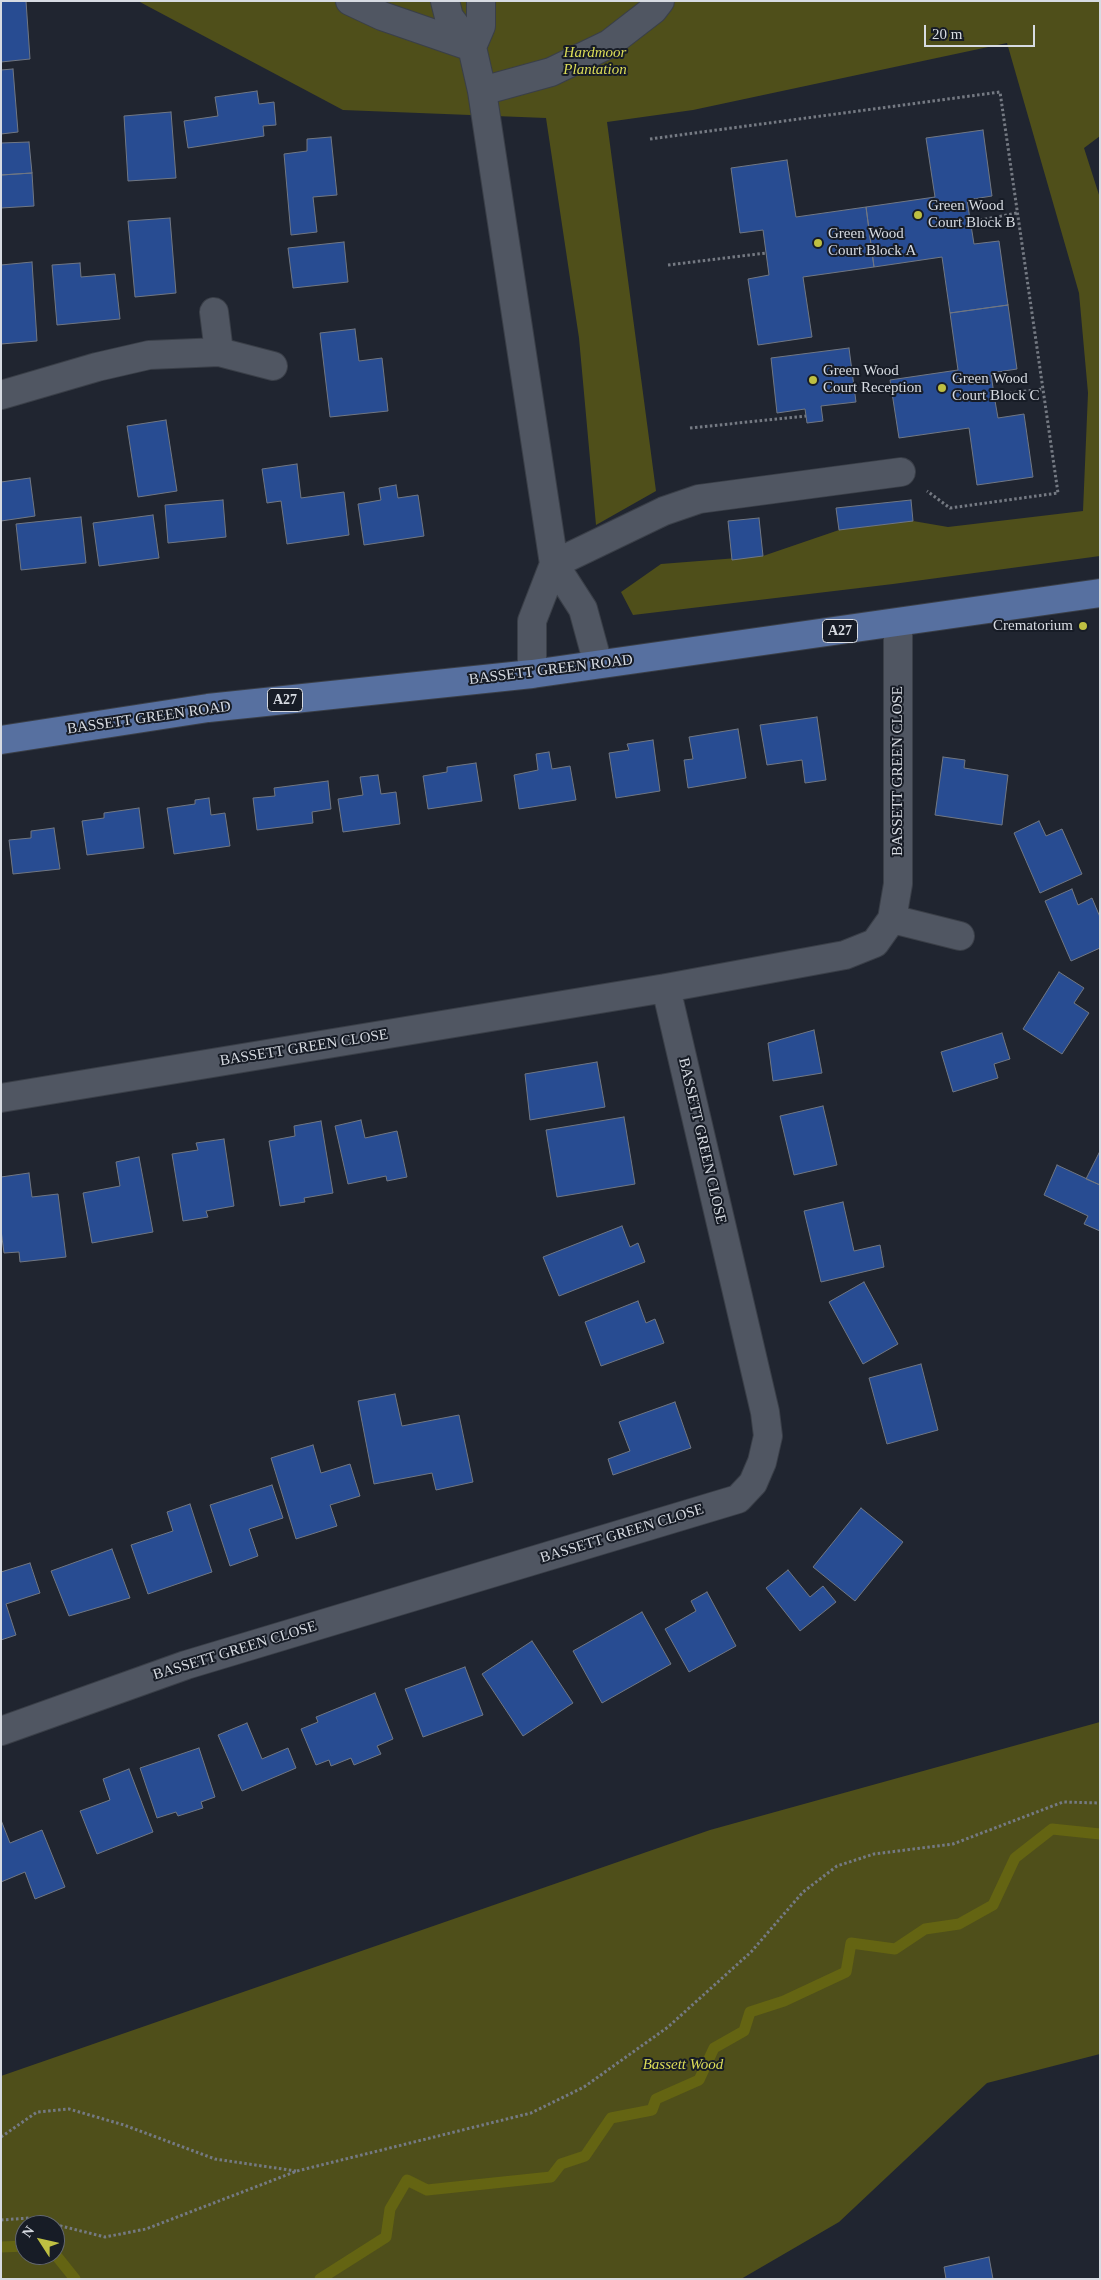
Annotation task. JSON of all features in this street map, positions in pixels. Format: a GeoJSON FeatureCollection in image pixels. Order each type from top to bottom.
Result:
{"type":"FeatureCollection","features":[{"type":"Feature","properties":{"kind":"main road","name":"BASSETT GREEN ROAD"},"geometry":{"type":"LineString","coordinates":[[1,740],[208,708],[532,674],[1100,593]]}},
{"type":"Feature","properties":{"kind":"street"},"geometry":{"type":"LineString","coordinates":[[350,1],[382,16],[472,47]]}},
{"type":"Feature","properties":{"kind":"street"},"geometry":{"type":"LineString","coordinates":[[446,1],[450,17],[472,47],[482,91],[554,564],[583,609],[598,664]]}},
{"type":"Feature","properties":{"kind":"street"},"geometry":{"type":"LineString","coordinates":[[472,47],[482,26],[481,1]]}},
{"type":"Feature","properties":{"kind":"street"},"geometry":{"type":"LineString","coordinates":[[482,91],[552,72],[600,48],[653,10],[660,1]]}},
{"type":"Feature","properties":{"kind":"street"},"geometry":{"type":"LineString","coordinates":[[214,312],[219,352]]}},
{"type":"Feature","properties":{"kind":"street"},"geometry":{"type":"LineString","coordinates":[[1,395],[97,367],[150,355],[219,352],[273,366]]}},
{"type":"Feature","properties":{"kind":"street"},"geometry":{"type":"LineString","coordinates":[[532,674],[532,621],[554,564],[664,511],[699,499],[901,472]]}},
{"type":"Feature","properties":{"kind":"street","name":"BASSETT GREEN CLOSE"},"geometry":{"type":"LineString","coordinates":[[1,1098],[666,988],[845,955],[875,942],[892,919],[898,884],[898,623]]}},
{"type":"Feature","properties":{"kind":"street"},"geometry":{"type":"LineString","coordinates":[[892,919],[960,936]]}},
{"type":"Feature","properties":{"kind":"street","name":"BASSETT GREEN CLOSE"},"geometry":{"type":"LineString","coordinates":[[1,1731],[186,1665],[738,1499],[752,1483],[762,1462],[768,1436],[765,1412],[666,988]]}},
{"type":"Feature","properties":{"kind":"path"},"geometry":{"type":"LineString","coordinates":[[650,139],[1000,92],[1058,493],[950,508],[901,472]]}},
{"type":"Feature","properties":{"kind":"path"},"geometry":{"type":"LineString","coordinates":[[970,222],[1017,213]]}},
{"type":"Feature","properties":{"kind":"path"},"geometry":{"type":"LineString","coordinates":[[668,265],[766,252]]}},
{"type":"Feature","properties":{"kind":"path"},"geometry":{"type":"LineString","coordinates":[[994,396],[1043,388]]}},
{"type":"Feature","properties":{"kind":"path"},"geometry":{"type":"LineString","coordinates":[[690,428],[806,416]]}},
{"type":"Feature","properties":{"kind":"path"},"geometry":{"type":"LineString","coordinates":[[1,2220],[29,2218],[105,2237],[146,2229],[297,2171],[531,2113],[584,2086],[668,2027],[750,1952],[803,1892],[837,1866],[874,1854],[953,1844],[1063,1802],[1100,1802]]}},
{"type":"Feature","properties":{"kind":"path"},"geometry":{"type":"LineString","coordinates":[[1,2137],[37,2112],[69,2109],[124,2125],[215,2159],[297,2171]]}},
{"type":"Feature","properties":{"kind":"green space","name":"Hardmoor Plantation"},"geometry":{"type":"Polygon","coordinates":[[[138,1],[1100,1],[1100,136],[1084,148],[1100,198],[1100,556],[893,584],[633,615],[621,592],[661,564],[763,556],[839,530],[913,521],[948,527],[1083,511],[1088,393],[1079,293],[1007,43],[693,110],[607,122],[656,491],[596,525],[579,338],[546,118],[343,110],[138,1]]]}},
{"type":"Feature","properties":{"kind":"green space","name":"Bassett Wood"},"geometry":{"type":"Polygon","coordinates":[[[1100,1722],[1100,2054],[987,2083],[839,2222],[741,2279],[1,2279],[1,2076],[710,1830],[1100,1722]]]}},
{"type":"Feature","properties":{"kind":"building"},"geometry":{"type":"Polygon","coordinates":[[[1,1],[26,1],[30,59],[1,62],[1,1]]]}},
{"type":"Feature","properties":{"kind":"building"},"geometry":{"type":"Polygon","coordinates":[[[13,69],[18,132],[1,134],[1,70],[13,69]]]}},
{"type":"Feature","properties":{"kind":"building"},"geometry":{"type":"Polygon","coordinates":[[[257,91],[259,104],[274,102],[276,125],[263,126],[264,136],[188,148],[184,121],[218,116],[215,97],[257,91]]]}},
{"type":"Feature","properties":{"kind":"building"},"geometry":{"type":"Polygon","coordinates":[[[171,112],[176,178],[128,181],[124,116],[171,112]]]}},
{"type":"Feature","properties":{"kind":"building","name":"Green Wood Court Block B"},"geometry":{"type":"Polygon","coordinates":[[[983,130],[992,196],[967,200],[974,244],[999,241],[1008,305],[950,313],[942,257],[874,267],[866,207],[935,197],[926,138],[983,130]]]}},
{"type":"Feature","properties":{"kind":"building"},"geometry":{"type":"Polygon","coordinates":[[[331,137],[337,195],[313,197],[317,232],[291,235],[284,154],[307,151],[307,139],[331,137]]]}},
{"type":"Feature","properties":{"kind":"building"},"geometry":{"type":"Polygon","coordinates":[[[29,142],[32,173],[1,175],[1,143],[29,142]]]}},
{"type":"Feature","properties":{"kind":"building","name":"Green Wood Court Block A"},"geometry":{"type":"Polygon","coordinates":[[[787,160],[796,217],[866,207],[874,267],[803,277],[812,337],[758,345],[748,279],[769,275],[763,230],[740,233],[731,168],[787,160]]]}},
{"type":"Feature","properties":{"kind":"building"},"geometry":{"type":"Polygon","coordinates":[[[32,173],[34,206],[1,208],[1,175],[32,173]]]}},
{"type":"Feature","properties":{"kind":"building"},"geometry":{"type":"Polygon","coordinates":[[[170,218],[176,293],[135,297],[128,221],[170,218]]]}},
{"type":"Feature","properties":{"kind":"building"},"geometry":{"type":"Polygon","coordinates":[[[344,242],[348,282],[293,288],[288,248],[344,242]]]}},
{"type":"Feature","properties":{"kind":"building"},"geometry":{"type":"Polygon","coordinates":[[[32,262],[37,341],[1,344],[1,265],[32,262]]]}},
{"type":"Feature","properties":{"kind":"building"},"geometry":{"type":"Polygon","coordinates":[[[80,263],[81,277],[115,274],[120,319],[57,325],[52,265],[80,263]]]}},
{"type":"Feature","properties":{"kind":"building","name":"Green Wood Court Block C"},"geometry":{"type":"Polygon","coordinates":[[[1008,305],[1017,369],[991,373],[994,395],[998,418],[1024,414],[1033,477],[977,485],[969,428],[899,438],[890,380],[958,370],[950,313],[1008,305]]]}},
{"type":"Feature","properties":{"kind":"building"},"geometry":{"type":"Polygon","coordinates":[[[355,329],[359,361],[382,358],[388,411],[330,417],[320,333],[355,329]]]}},
{"type":"Feature","properties":{"kind":"building","name":"Green Wood Court Reception"},"geometry":{"type":"Polygon","coordinates":[[[849,348],[856,402],[821,406],[823,421],[807,423],[805,409],[777,413],[771,358],[849,348]]]}},
{"type":"Feature","properties":{"kind":"building"},"geometry":{"type":"Polygon","coordinates":[[[166,420],[177,491],[138,497],[127,426],[166,420]]]}},
{"type":"Feature","properties":{"kind":"building"},"geometry":{"type":"Polygon","coordinates":[[[297,464],[301,498],[344,492],[349,535],[287,544],[281,501],[267,503],[262,469],[297,464]]]}},
{"type":"Feature","properties":{"kind":"building"},"geometry":{"type":"Polygon","coordinates":[[[30,478],[35,516],[1,521],[1,482],[30,478]]]}},
{"type":"Feature","properties":{"kind":"building"},"geometry":{"type":"Polygon","coordinates":[[[396,485],[398,498],[418,495],[424,536],[364,545],[358,504],[381,500],[379,488],[396,485]]]}},
{"type":"Feature","properties":{"kind":"building"},"geometry":{"type":"Polygon","coordinates":[[[223,500],[226,537],[168,543],[165,505],[223,500]]]}},
{"type":"Feature","properties":{"kind":"building"},"geometry":{"type":"Polygon","coordinates":[[[911,500],[913,521],[839,530],[836,508],[911,500]]]}},
{"type":"Feature","properties":{"kind":"building"},"geometry":{"type":"Polygon","coordinates":[[[153,515],[159,558],[99,566],[93,523],[153,515]]]}},
{"type":"Feature","properties":{"kind":"building"},"geometry":{"type":"Polygon","coordinates":[[[81,517],[86,563],[21,570],[16,524],[81,517]]]}},
{"type":"Feature","properties":{"kind":"building"},"geometry":{"type":"Polygon","coordinates":[[[759,518],[763,556],[732,560],[728,521],[759,518]]]}},
{"type":"Feature","properties":{"kind":"building"},"geometry":{"type":"Polygon","coordinates":[[[817,717],[826,780],[805,783],[802,760],[767,765],[760,725],[817,717]]]}},
{"type":"Feature","properties":{"kind":"building"},"geometry":{"type":"Polygon","coordinates":[[[738,729],[746,778],[688,788],[684,760],[693,759],[689,737],[738,729]]]}},
{"type":"Feature","properties":{"kind":"building"},"geometry":{"type":"Polygon","coordinates":[[[653,740],[660,791],[616,798],[609,753],[629,750],[627,744],[653,740]]]}},
{"type":"Feature","properties":{"kind":"building"},"geometry":{"type":"Polygon","coordinates":[[[549,752],[552,769],[570,766],[576,800],[519,809],[514,775],[538,770],[536,754],[549,752]]]}},
{"type":"Feature","properties":{"kind":"building"},"geometry":{"type":"Polygon","coordinates":[[[943,757],[965,760],[964,768],[1008,775],[1002,825],[935,815],[943,757]]]}},
{"type":"Feature","properties":{"kind":"building"},"geometry":{"type":"Polygon","coordinates":[[[476,763],[482,801],[428,809],[423,776],[447,772],[447,767],[476,763]]]}},
{"type":"Feature","properties":{"kind":"building"},"geometry":{"type":"Polygon","coordinates":[[[378,775],[381,794],[396,792],[400,824],[343,832],[338,799],[363,795],[360,777],[378,775]]]}},
{"type":"Feature","properties":{"kind":"building"},"geometry":{"type":"Polygon","coordinates":[[[328,781],[331,809],[312,812],[313,823],[257,830],[253,798],[275,796],[274,788],[328,781]]]}},
{"type":"Feature","properties":{"kind":"building"},"geometry":{"type":"Polygon","coordinates":[[[209,798],[211,815],[225,813],[230,846],[174,854],[167,808],[195,804],[195,800],[209,798]]]}},
{"type":"Feature","properties":{"kind":"building"},"geometry":{"type":"Polygon","coordinates":[[[139,808],[144,848],[87,855],[82,821],[104,818],[104,813],[139,808]]]}},
{"type":"Feature","properties":{"kind":"building"},"geometry":{"type":"Polygon","coordinates":[[[1039,821],[1046,836],[1062,829],[1082,874],[1040,893],[1014,833],[1039,821]]]}},
{"type":"Feature","properties":{"kind":"building"},"geometry":{"type":"Polygon","coordinates":[[[54,828],[60,869],[13,874],[9,840],[31,838],[31,831],[54,828]]]}},
{"type":"Feature","properties":{"kind":"building"},"geometry":{"type":"Polygon","coordinates":[[[1072,889],[1078,905],[1092,898],[1100,917],[1100,948],[1071,961],[1045,901],[1072,889]]]}},
{"type":"Feature","properties":{"kind":"building"},"geometry":{"type":"Polygon","coordinates":[[[1059,972],[1084,988],[1074,1003],[1089,1013],[1062,1054],[1023,1029],[1059,972]]]}},
{"type":"Feature","properties":{"kind":"building"},"geometry":{"type":"Polygon","coordinates":[[[814,1030],[822,1073],[773,1081],[768,1043],[814,1030]]]}},
{"type":"Feature","properties":{"kind":"building"},"geometry":{"type":"Polygon","coordinates":[[[1002,1033],[1010,1059],[994,1064],[998,1078],[953,1092],[941,1052],[1002,1033]]]}},
{"type":"Feature","properties":{"kind":"building"},"geometry":{"type":"Polygon","coordinates":[[[597,1062],[605,1107],[530,1120],[525,1074],[597,1062]]]}},
{"type":"Feature","properties":{"kind":"building"},"geometry":{"type":"Polygon","coordinates":[[[823,1106],[837,1165],[794,1175],[780,1116],[823,1106]]]}},
{"type":"Feature","properties":{"kind":"building"},"geometry":{"type":"Polygon","coordinates":[[[624,1117],[635,1184],[557,1197],[546,1130],[624,1117]]]}},
{"type":"Feature","properties":{"kind":"building"},"geometry":{"type":"Polygon","coordinates":[[[361,1120],[365,1138],[397,1131],[407,1177],[387,1181],[386,1176],[348,1184],[335,1126],[361,1120]]]}},
{"type":"Feature","properties":{"kind":"building"},"geometry":{"type":"Polygon","coordinates":[[[321,1121],[333,1193],[304,1198],[305,1202],[280,1206],[269,1141],[295,1136],[294,1126],[321,1121]]]}},
{"type":"Feature","properties":{"kind":"building"},"geometry":{"type":"Polygon","coordinates":[[[224,1139],[234,1206],[206,1211],[208,1217],[183,1221],[172,1154],[198,1150],[196,1143],[224,1139]]]}},
{"type":"Feature","properties":{"kind":"building"},"geometry":{"type":"Polygon","coordinates":[[[1100,1151],[1100,1185],[1086,1179],[1100,1151]]]}},
{"type":"Feature","properties":{"kind":"building"},"geometry":{"type":"Polygon","coordinates":[[[139,1157],[153,1232],[92,1243],[83,1193],[120,1186],[116,1162],[139,1157]]]}},
{"type":"Feature","properties":{"kind":"building"},"geometry":{"type":"Polygon","coordinates":[[[1057,1165],[1100,1185],[1100,1231],[1084,1224],[1088,1216],[1044,1195],[1057,1165]]]}},
{"type":"Feature","properties":{"kind":"building"},"geometry":{"type":"Polygon","coordinates":[[[29,1173],[32,1197],[58,1194],[66,1257],[20,1262],[19,1252],[4,1253],[1,1230],[1,1177],[29,1173]]]}},
{"type":"Feature","properties":{"kind":"building"},"geometry":{"type":"Polygon","coordinates":[[[843,1202],[854,1251],[880,1245],[884,1267],[821,1282],[804,1211],[843,1202]]]}},
{"type":"Feature","properties":{"kind":"building"},"geometry":{"type":"Polygon","coordinates":[[[622,1226],[630,1247],[638,1243],[645,1262],[559,1296],[543,1257],[622,1226]]]}},
{"type":"Feature","properties":{"kind":"building"},"geometry":{"type":"Polygon","coordinates":[[[864,1282],[898,1344],[863,1364],[829,1302],[864,1282]]]}},
{"type":"Feature","properties":{"kind":"building"},"geometry":{"type":"Polygon","coordinates":[[[638,1301],[646,1323],[655,1319],[664,1343],[601,1366],[585,1322],[638,1301]]]}},
{"type":"Feature","properties":{"kind":"building"},"geometry":{"type":"Polygon","coordinates":[[[921,1364],[938,1430],[887,1444],[869,1378],[921,1364]]]}},
{"type":"Feature","properties":{"kind":"building"},"geometry":{"type":"Polygon","coordinates":[[[395,1394],[402,1426],[459,1415],[473,1482],[436,1490],[432,1473],[374,1484],[358,1401],[395,1394]]]}},
{"type":"Feature","properties":{"kind":"building"},"geometry":{"type":"Polygon","coordinates":[[[675,1402],[691,1448],[613,1475],[608,1459],[630,1451],[619,1422],[675,1402]]]}},
{"type":"Feature","properties":{"kind":"building"},"geometry":{"type":"Polygon","coordinates":[[[313,1445],[321,1473],[350,1464],[360,1496],[330,1505],[337,1526],[296,1539],[271,1458],[313,1445]]]}},
{"type":"Feature","properties":{"kind":"building"},"geometry":{"type":"Polygon","coordinates":[[[272,1485],[283,1518],[249,1529],[258,1556],[230,1566],[210,1505],[272,1485]]]}},
{"type":"Feature","properties":{"kind":"building"},"geometry":{"type":"Polygon","coordinates":[[[190,1504],[212,1572],[148,1594],[131,1545],[173,1531],[167,1512],[190,1504]]]}},
{"type":"Feature","properties":{"kind":"building"},"geometry":{"type":"Polygon","coordinates":[[[861,1508],[903,1542],[855,1601],[813,1567],[861,1508]]]}},
{"type":"Feature","properties":{"kind":"building"},"geometry":{"type":"Polygon","coordinates":[[[112,1549],[130,1598],[69,1616],[51,1571],[112,1549]]]}},
{"type":"Feature","properties":{"kind":"building"},"geometry":{"type":"Polygon","coordinates":[[[30,1563],[40,1593],[6,1604],[16,1635],[1,1640],[1,1572],[30,1563]]]}},
{"type":"Feature","properties":{"kind":"building"},"geometry":{"type":"Polygon","coordinates":[[[788,1570],[810,1597],[823,1586],[836,1602],[800,1631],[766,1588],[788,1570]]]}},
{"type":"Feature","properties":{"kind":"building"},"geometry":{"type":"Polygon","coordinates":[[[707,1592],[736,1646],[689,1672],[665,1629],[696,1611],[691,1601],[707,1592]]]}},
{"type":"Feature","properties":{"kind":"building"},"geometry":{"type":"Polygon","coordinates":[[[642,1612],[671,1664],[602,1703],[573,1651],[642,1612]]]}},
{"type":"Feature","properties":{"kind":"building"},"geometry":{"type":"Polygon","coordinates":[[[532,1641],[573,1703],[523,1736],[482,1674],[532,1641]]]}},
{"type":"Feature","properties":{"kind":"building"},"geometry":{"type":"Polygon","coordinates":[[[465,1667],[483,1715],[423,1737],[405,1689],[465,1667]]]}},
{"type":"Feature","properties":{"kind":"building"},"geometry":{"type":"Polygon","coordinates":[[[375,1693],[393,1739],[377,1746],[381,1754],[354,1765],[351,1758],[331,1766],[329,1760],[316,1765],[301,1729],[318,1722],[316,1717],[375,1693]]]}},
{"type":"Feature","properties":{"kind":"building"},"geometry":{"type":"Polygon","coordinates":[[[247,1723],[262,1759],[288,1748],[296,1768],[242,1791],[218,1735],[247,1723]]]}},
{"type":"Feature","properties":{"kind":"building"},"geometry":{"type":"Polygon","coordinates":[[[199,1748],[215,1797],[201,1802],[203,1808],[178,1816],[176,1812],[157,1818],[140,1768],[199,1748]]]}},
{"type":"Feature","properties":{"kind":"building"},"geometry":{"type":"Polygon","coordinates":[[[129,1769],[153,1832],[97,1854],[80,1811],[110,1800],[103,1779],[129,1769]]]}},
{"type":"Feature","properties":{"kind":"building"},"geometry":{"type":"Polygon","coordinates":[[[1,1820],[10,1843],[42,1830],[65,1887],[35,1899],[25,1872],[1,1882],[1,1820]]]}},
{"type":"Feature","properties":{"kind":"building"},"geometry":{"type":"Polygon","coordinates":[[[989,2257],[993,2279],[946,2279],[944,2267],[989,2257]]]}},
{"type":"Feature","properties":{"kind":"waterway"},"geometry":{"type":"LineString","coordinates":[[320,2279],[386,2237],[390,2209],[407,2180],[427,2190],[551,2177],[561,2164],[585,2156],[611,2118],[652,2110],[656,2099],[699,2080],[714,2048],[744,2031],[750,2012],[784,2001],[846,1972],[851,1943],[895,1949],[925,1929],[959,1924],[993,1905],[1015,1858],[1052,1829],[1100,1834]]}},
{"type":"Feature","properties":{"kind":"waterway"},"geometry":{"type":"LineString","coordinates":[[1,2247],[15,2246]]}},
{"type":"Feature","properties":{"kind":"waterway"},"geometry":{"type":"LineString","coordinates":[[64,2265],[75,2279]]}},
{"type":"Feature","properties":{"kind":"place","name":"Green Wood Court Block B"},"geometry":{"type":"Point","coordinates":[918,215]}},
{"type":"Feature","properties":{"kind":"place","name":"Green Wood Court Block A"},"geometry":{"type":"Point","coordinates":[818,243]}},
{"type":"Feature","properties":{"kind":"place","name":"Green Wood Court Reception"},"geometry":{"type":"Point","coordinates":[813,380]}},
{"type":"Feature","properties":{"kind":"place","name":"Green Wood Court Block C"},"geometry":{"type":"Point","coordinates":[942,388]}},
{"type":"Feature","properties":{"kind":"place","name":"Crematorium"},"geometry":{"type":"Point","coordinates":[1083,626]}}]}
